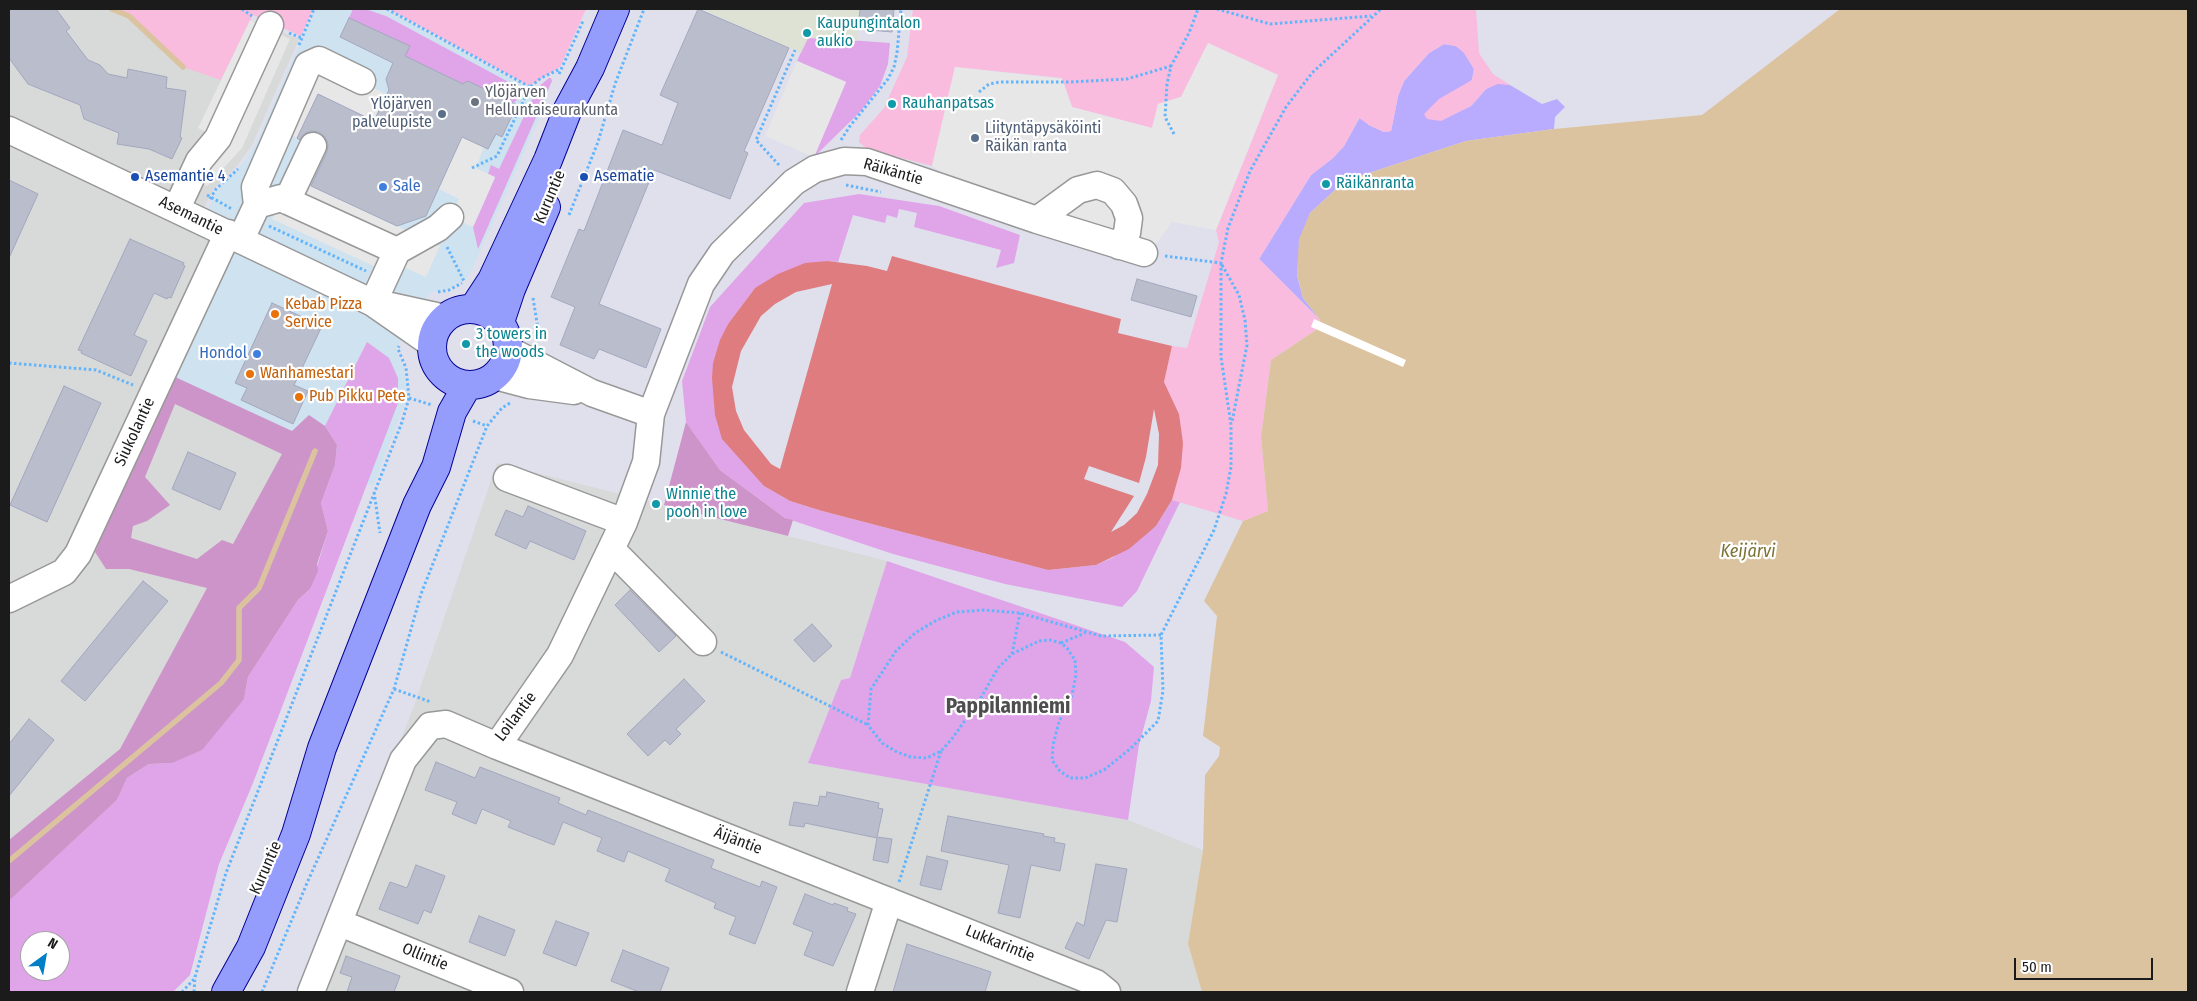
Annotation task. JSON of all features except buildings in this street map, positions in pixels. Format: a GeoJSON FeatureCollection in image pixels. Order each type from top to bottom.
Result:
{"type":"FeatureCollection","features":[{"type":"Feature","properties":{"kind":"main road","name":"Kuruntie"},"geometry":{"type":"LineString","coordinates":[[473,309],[492,280],[548,160],[568,109],[590,68],[615,9]]}},
{"type":"Feature","properties":{"kind":"main road","name":"Kuruntie"},"geometry":{"type":"LineString","coordinates":[[500,322],[510,289],[562,168],[590,68]]}},
{"type":"Feature","properties":{"kind":"main road"},"geometry":{"type":"LineString","coordinates":[[463,309],[473,309],[483,311],[500,322],[508,340],[509,350],[502,369],[496,376],[487,382],[467,386],[448,379],[441,372],[432,354],[432,344],[438,325],[445,318],[463,309]]}},
{"type":"Feature","properties":{"kind":"main road","name":"Kuruntie"},"geometry":{"type":"LineString","coordinates":[[417,505],[422,461],[436,406],[441,372]]}},
{"type":"Feature","properties":{"kind":"main road","name":"Kuruntie"},"geometry":{"type":"LineString","coordinates":[[226,992],[250,947],[296,834],[322,748],[417,505],[436,467],[452,412],[467,386]]}},
{"type":"Feature","properties":{"kind":"main road","name":"Kuruntie"},"geometry":{"type":"LineString","coordinates":[[219,992],[235,938],[284,825],[322,748]]}},
{"type":"Feature","properties":{"kind":"street"},"geometry":{"type":"LineString","coordinates":[[177,208],[199,161],[218,138],[270,25]]}},
{"type":"Feature","properties":{"kind":"street"},"geometry":{"type":"LineString","coordinates":[[244,224],[255,187],[308,65],[319,60],[362,81]]}},
{"type":"Feature","properties":{"kind":"street","name":"Asemantie"},"geometry":{"type":"LineString","coordinates":[[9,130],[177,208],[244,224],[373,302],[414,320],[445,318]]}},
{"type":"Feature","properties":{"kind":"street"},"geometry":{"type":"LineString","coordinates":[[287,201],[313,146]]}},
{"type":"Feature","properties":{"kind":"street","name":"Räikäntie"},"geometry":{"type":"LineString","coordinates":[[651,414],[701,284],[722,253],[794,182],[815,169],[843,172],[867,162],[1037,220],[1144,253]]}},
{"type":"Feature","properties":{"kind":"street"},"geometry":{"type":"LineString","coordinates":[[1037,220],[1078,190],[1097,185],[1114,191],[1127,211],[1129,218],[1127,232],[1119,246]]}},
{"type":"Feature","properties":{"kind":"street"},"geometry":{"type":"LineString","coordinates":[[244,224],[281,198],[397,252]]}},
{"type":"Feature","properties":{"kind":"street"},"geometry":{"type":"LineString","coordinates":[[373,302],[397,252],[444,223]]}},
{"type":"Feature","properties":{"kind":"street","name":"Siukolantie"},"geometry":{"type":"LineString","coordinates":[[9,599],[64,572],[71,566],[152,393],[244,224]]}},
{"type":"Feature","properties":{"kind":"street","name":"Asemantie"},"geometry":{"type":"LineString","coordinates":[[414,320],[432,344]]}},
{"type":"Feature","properties":{"kind":"street"},"geometry":{"type":"LineString","coordinates":[[509,350],[533,375]]}},
{"type":"Feature","properties":{"kind":"street"},"geometry":{"type":"LineString","coordinates":[[496,376],[533,375],[651,414]]}},
{"type":"Feature","properties":{"kind":"street","name":"Loilantie"},"geometry":{"type":"LineString","coordinates":[[311,992],[403,760],[430,726],[446,724],[497,746],[560,655],[624,522],[646,462],[651,414]]}},
{"type":"Feature","properties":{"kind":"street"},"geometry":{"type":"LineString","coordinates":[[507,478],[624,522]]}},
{"type":"Feature","properties":{"kind":"street"},"geometry":{"type":"LineString","coordinates":[[611,549],[703,642]]}},
{"type":"Feature","properties":{"kind":"street","name":"Äijäntie"},"geometry":{"type":"LineString","coordinates":[[497,746],[889,901]]}},
{"type":"Feature","properties":{"kind":"street"},"geometry":{"type":"LineString","coordinates":[[860,992],[889,901]]}},
{"type":"Feature","properties":{"kind":"street","name":"Lukkarintie"},"geometry":{"type":"LineString","coordinates":[[889,901],[1096,983],[1107,992]]}},
{"type":"Feature","properties":{"kind":"street","name":"Ollintie"},"geometry":{"type":"LineString","coordinates":[[340,922],[510,992]]}},
{"type":"Feature","properties":{"kind":"path"},"geometry":{"type":"LineString","coordinates":[[387,9],[530,87]]}},
{"type":"Feature","properties":{"kind":"path"},"geometry":{"type":"LineString","coordinates":[[567,220],[598,142],[615,84],[644,9]]}},
{"type":"Feature","properties":{"kind":"path"},"geometry":{"type":"LineString","coordinates":[[887,193],[843,172],[841,140],[888,79],[894,67],[901,9]]}},
{"type":"Feature","properties":{"kind":"path"},"geometry":{"type":"LineString","coordinates":[[1174,134],[1165,116],[1167,84],[1171,66],[1189,34],[1198,9]]}},
{"type":"Feature","properties":{"kind":"path"},"geometry":{"type":"LineString","coordinates":[[1216,9],[1270,24],[1371,16]]}},
{"type":"Feature","properties":{"kind":"path"},"geometry":{"type":"LineString","coordinates":[[889,901],[899,882],[941,751],[978,701],[998,668],[1012,654],[1039,642],[1050,640],[1061,643],[1075,660],[1076,675],[1072,695],[1059,722],[1052,760],[1060,771],[1070,778],[1084,778],[1104,770],[1130,749],[1158,721],[1162,708],[1163,691],[1161,635],[1210,538],[1226,494],[1231,467],[1231,425],[1228,391],[1221,357],[1221,263],[1228,228],[1250,171],[1286,107],[1312,73],[1371,16],[1381,9]]}},
{"type":"Feature","properties":{"kind":"path"},"geometry":{"type":"LineString","coordinates":[[557,78],[585,17]]}},
{"type":"Feature","properties":{"kind":"path"},"geometry":{"type":"LineString","coordinates":[[794,182],[756,140],[795,50]]}},
{"type":"Feature","properties":{"kind":"path"},"geometry":{"type":"LineString","coordinates":[[979,92],[989,84],[1000,82],[1070,82],[1127,79],[1171,66]]}},
{"type":"Feature","properties":{"kind":"path"},"geometry":{"type":"LineString","coordinates":[[472,168],[497,156],[530,87],[541,78],[561,69]]}},
{"type":"Feature","properties":{"kind":"path"},"geometry":{"type":"LineString","coordinates":[[188,185],[244,224],[384,279]]}},
{"type":"Feature","properties":{"kind":"path"},"geometry":{"type":"LineString","coordinates":[[444,223],[464,282]]}},
{"type":"Feature","properties":{"kind":"path"},"geometry":{"type":"LineString","coordinates":[[1144,253],[1221,263]]}},
{"type":"Feature","properties":{"kind":"path"},"geometry":{"type":"LineString","coordinates":[[1221,263],[1239,296],[1245,320],[1247,344],[1231,425]]}},
{"type":"Feature","properties":{"kind":"path"},"geometry":{"type":"LineString","coordinates":[[194,992],[195,977],[226,872],[402,422],[409,398],[406,368],[398,350],[430,294],[449,290],[469,277]]}},
{"type":"Feature","properties":{"kind":"path"},"geometry":{"type":"LineString","coordinates":[[262,992],[307,883],[394,689],[421,594],[487,426],[502,408],[523,396],[542,353],[533,297]]}},
{"type":"Feature","properties":{"kind":"path"},"geometry":{"type":"LineString","coordinates":[[9,363],[96,370],[152,393]]}},
{"type":"Feature","properties":{"kind":"path"},"geometry":{"type":"LineString","coordinates":[[374,492],[380,530]]}},
{"type":"Feature","properties":{"kind":"path"},"geometry":{"type":"LineString","coordinates":[[868,725],[871,689],[896,651],[916,633],[937,620],[956,612],[984,610],[1020,613],[1101,636],[1161,635]]}},
{"type":"Feature","properties":{"kind":"path"},"geometry":{"type":"LineString","coordinates":[[1012,654],[1020,613]]}},
{"type":"Feature","properties":{"kind":"path"},"geometry":{"type":"LineString","coordinates":[[1061,643],[1085,633]]}},
{"type":"Feature","properties":{"kind":"path"},"geometry":{"type":"LineString","coordinates":[[703,642],[868,725],[882,743],[911,757],[927,758],[941,751]]}},
{"type":"Feature","properties":{"kind":"path"},"geometry":{"type":"LineString","coordinates":[[182,992],[195,977]]}},
{"type":"Feature","properties":{"kind":"shaded area"},"geometry":{"type":"Polygon","coordinates":[[[9,9],[112,9],[129,16],[183,67],[250,20],[299,39],[252,145],[237,166],[214,188],[198,220],[227,234],[291,453],[124,753],[9,842],[9,9]]]}},
{"type":"Feature","properties":{"kind":"shaded area"},"geometry":{"type":"Polygon","coordinates":[[[112,9],[313,9],[301,36],[253,15],[221,80],[183,67],[129,16],[112,9]]]}},
{"type":"Feature","properties":{"kind":"shaded area"},"geometry":{"type":"Polygon","coordinates":[[[315,9],[385,9],[548,98],[466,279],[448,289],[432,292],[417,307],[396,351],[404,369],[407,397],[373,486],[291,453],[155,393],[231,232],[203,219],[218,190],[245,161],[255,146],[315,9]]]}},
{"type":"Feature","properties":{"kind":"shaded area"},"geometry":{"type":"Polygon","coordinates":[[[353,9],[365,9],[386,16],[516,86],[523,92],[514,103],[468,82],[463,84],[405,56],[349,18],[353,9]]]}},
{"type":"Feature","properties":{"kind":"shaded area"},"geometry":{"type":"Polygon","coordinates":[[[389,9],[586,9],[560,67],[529,86],[389,9]]]}},
{"type":"Feature","properties":{"kind":"shaded area","name":"Kaupungintalon aukio"},"geometry":{"type":"Polygon","coordinates":[[[701,9],[860,9],[857,41],[808,38],[801,53],[701,9]]]}},
{"type":"Feature","properties":{"kind":"shaded area"},"geometry":{"type":"Polygon","coordinates":[[[913,9],[1476,9],[1479,53],[1493,74],[1510,85],[1498,84],[1486,89],[1471,106],[1441,121],[1427,119],[1424,114],[1439,99],[1472,80],[1474,69],[1464,53],[1456,46],[1444,44],[1429,53],[1404,81],[1398,96],[1391,131],[1384,132],[1359,118],[1344,146],[1333,158],[1311,175],[1259,259],[1320,320],[1316,330],[1271,360],[1261,437],[1268,511],[1243,521],[1172,500],[1181,468],[1179,414],[1164,382],[1172,346],[1187,348],[1219,242],[1216,230],[1278,75],[1208,43],[1181,97],[1158,104],[1152,128],[1072,107],[1062,78],[955,67],[932,166],[867,149],[859,142],[860,135],[884,108],[907,57],[913,9]]]}},
{"type":"Feature","properties":{"kind":"shaded area"},"geometry":{"type":"Polygon","coordinates":[[[250,20],[290,39],[242,148],[207,186],[190,179],[218,138],[198,128],[250,20]]]}},
{"type":"Feature","properties":{"kind":"shaded area"},"geometry":{"type":"Polygon","coordinates":[[[808,37],[890,43],[888,64],[880,86],[860,112],[814,157],[846,82],[797,61],[808,37]]]}},
{"type":"Feature","properties":{"kind":"shaded area"},"geometry":{"type":"Polygon","coordinates":[[[1208,43],[1278,75],[1216,230],[1172,222],[1157,243],[1031,213],[970,189],[932,166],[955,67],[1062,79],[1072,107],[1152,128],[1158,104],[1181,97],[1208,43]]]}},
{"type":"Feature","properties":{"kind":"shaded area"},"geometry":{"type":"Polygon","coordinates":[[[797,61],[846,82],[814,157],[765,136],[797,61]]]}},
{"type":"Feature","properties":{"kind":"shaded area"},"geometry":{"type":"Polygon","coordinates":[[[320,63],[384,93],[374,121],[318,94],[297,138],[281,130],[320,63]]]}},
{"type":"Feature","properties":{"kind":"shaded area"},"geometry":{"type":"Polygon","coordinates":[[[549,78],[552,81],[478,249],[473,227],[495,178],[488,174],[491,165],[499,169],[538,87],[549,78]]]}},
{"type":"Feature","properties":{"kind":"shaded area"},"geometry":{"type":"Polygon","coordinates":[[[435,124],[484,147],[476,168],[495,177],[473,227],[450,217],[459,199],[439,189],[453,157],[426,145],[435,124]]]}},
{"type":"Feature","properties":{"kind":"shaded area"},"geometry":{"type":"Polygon","coordinates":[[[309,185],[406,230],[398,250],[422,237],[440,246],[426,277],[385,259],[380,269],[272,219],[281,198],[309,185]]]}},
{"type":"Feature","properties":{"kind":"shaded area"},"geometry":{"type":"Polygon","coordinates":[[[859,194],[939,206],[1020,235],[1014,263],[996,268],[1001,250],[914,227],[917,213],[899,209],[897,218],[887,215],[885,223],[853,215],[838,262],[828,261],[755,288],[728,324],[713,363],[764,486],[790,501],[822,511],[1048,570],[1096,565],[1112,558],[1156,526],[1172,500],[1180,502],[1137,591],[1122,607],[1005,584],[893,554],[785,518],[720,470],[686,422],[682,381],[710,307],[804,203],[859,194]]]}},
{"type":"Feature","properties":{"kind":"shaded area"},"geometry":{"type":"Polygon","coordinates":[[[892,256],[1121,319],[1118,333],[1172,346],[1164,382],[1179,414],[1183,443],[1181,468],[1172,500],[1156,526],[1129,549],[1096,565],[1048,570],[822,511],[790,501],[764,486],[722,439],[715,415],[712,378],[713,363],[720,340],[728,324],[755,288],[778,274],[805,263],[828,261],[867,266],[887,271],[892,256]],[[832,284],[796,292],[775,304],[761,316],[741,351],[732,387],[736,411],[744,430],[771,464],[780,469],[832,284]],[[1154,409],[1146,457],[1139,483],[1089,466],[1084,479],[1134,496],[1111,532],[1124,525],[1137,513],[1147,494],[1158,465],[1159,434],[1154,409]]]}},
{"type":"Feature","properties":{"kind":"shaded area"},"geometry":{"type":"Polygon","coordinates":[[[367,342],[389,358],[398,378],[398,403],[253,783],[219,864],[190,975],[173,992],[9,992],[9,901],[117,800],[127,778],[149,764],[172,763],[244,699],[248,677],[298,600],[310,589],[328,531],[321,503],[335,465],[337,445],[325,426],[367,342]]]}},
{"type":"Feature","properties":{"kind":"shaded area"},"geometry":{"type":"Polygon","coordinates":[[[173,376],[292,431],[309,415],[325,426],[337,445],[335,465],[321,503],[328,531],[317,564],[318,571],[310,589],[298,600],[248,677],[244,699],[202,750],[172,763],[149,764],[127,778],[117,800],[9,901],[9,840],[120,749],[207,588],[129,569],[106,569],[95,552],[173,376]],[[175,404],[145,477],[170,505],[147,521],[133,526],[131,538],[197,559],[222,540],[233,544],[282,454],[175,404]]]}},
{"type":"Feature","properties":{"kind":"shaded area"},"geometry":{"type":"Polygon","coordinates":[[[686,422],[720,470],[785,518],[793,520],[788,536],[664,505],[686,422]]]}},
{"type":"Feature","properties":{"kind":"shaded area"},"geometry":{"type":"Polygon","coordinates":[[[497,463],[887,561],[850,678],[841,680],[808,763],[1128,820],[1203,850],[1188,944],[1202,992],[300,992],[414,706],[497,463]]]}},
{"type":"Feature","properties":{"kind":"shaded area"},"geometry":{"type":"Polygon","coordinates":[[[887,561],[1125,642],[1154,667],[1151,701],[1139,745],[1128,820],[808,763],[841,680],[850,678],[887,561]]]}},
{"type":"Feature","properties":{"kind":"sand","name":"Räikänranta"},"geometry":{"type":"Polygon","coordinates":[[[1444,44],[1456,46],[1464,52],[1474,69],[1472,80],[1461,88],[1456,113],[1471,106],[1486,89],[1498,83],[1510,85],[1542,104],[1557,99],[1565,107],[1555,117],[1554,129],[1466,141],[1357,177],[1335,190],[1310,213],[1298,263],[1297,275],[1303,298],[1320,320],[1259,259],[1311,175],[1333,158],[1344,146],[1360,117],[1369,125],[1384,132],[1391,131],[1398,96],[1404,81],[1429,53],[1444,44]]]}},
{"type":"Feature","properties":{"kind":"water","name":"Keijärvi"},"geometry":{"type":"Polygon","coordinates":[[[1840,9],[2188,9],[2188,992],[1202,992],[1188,944],[1203,850],[1205,775],[1219,756],[1220,747],[1203,736],[1217,616],[1204,601],[1243,521],[1268,511],[1261,437],[1271,360],[1316,330],[1320,320],[1303,298],[1297,274],[1299,239],[1310,213],[1335,190],[1357,177],[1466,141],[1554,129],[1702,115],[1840,9]]]}},
{"type":"Feature","properties":{"kind":"pier"},"geometry":{"type":"Polygon","coordinates":[[[1314,319],[1406,360],[1403,367],[1311,327],[1314,319]]]}},
{"type":"Feature","properties":{"kind":"waterway"},"geometry":{"type":"LineString","coordinates":[[112,9],[129,16],[183,67]]}},
{"type":"Feature","properties":{"kind":"waterway"},"geometry":{"type":"LineString","coordinates":[[9,861],[221,683],[239,660],[239,608],[259,588],[315,451]]}},
{"type":"Feature","properties":{"kind":"place","name":"Kaupungintalon aukio"},"geometry":{"type":"Point","coordinates":[807,33]}},
{"type":"Feature","properties":{"kind":"place","name":"Ylöjärven Helluntaiseurakunta"},"geometry":{"type":"Point","coordinates":[475,102]}},
{"type":"Feature","properties":{"kind":"place","name":"Rauhanpatsas"},"geometry":{"type":"Point","coordinates":[892,104]}},
{"type":"Feature","properties":{"kind":"place","name":"Ylöjärven palvelupiste"},"geometry":{"type":"Point","coordinates":[442,114]}},
{"type":"Feature","properties":{"kind":"place","name":"Liityntäpysäköinti Räikän ranta"},"geometry":{"type":"Point","coordinates":[975,138]}},
{"type":"Feature","properties":{"kind":"place","name":"Asemantie 4"},"geometry":{"type":"Point","coordinates":[135,177]}},
{"type":"Feature","properties":{"kind":"place","name":"Asematie"},"geometry":{"type":"Point","coordinates":[584,177]}},
{"type":"Feature","properties":{"kind":"place","name":"Räikänranta"},"geometry":{"type":"Point","coordinates":[1326,184]}},
{"type":"Feature","properties":{"kind":"place","name":"Sale"},"geometry":{"type":"Point","coordinates":[383,187]}},
{"type":"Feature","properties":{"kind":"place","name":"Kebab Pizza Service"},"geometry":{"type":"Point","coordinates":[275,314]}},
{"type":"Feature","properties":{"kind":"place","name":"3 towers in the woods"},"geometry":{"type":"Point","coordinates":[466,344]}},
{"type":"Feature","properties":{"kind":"place","name":"Hondol"},"geometry":{"type":"Point","coordinates":[257,354]}},
{"type":"Feature","properties":{"kind":"place","name":"Wanhamestari"},"geometry":{"type":"Point","coordinates":[250,374]}},
{"type":"Feature","properties":{"kind":"place","name":"Pub Pikku Pete"},"geometry":{"type":"Point","coordinates":[299,397]}},
{"type":"Feature","properties":{"kind":"place","name":"Winnie the pooh in love"},"geometry":{"type":"Point","coordinates":[656,504]}},
{"type":"Feature","properties":{"kind":"district","name":"Pappilanniemi"},"geometry":{"type":"Point","coordinates":[1008,707]}}]}
